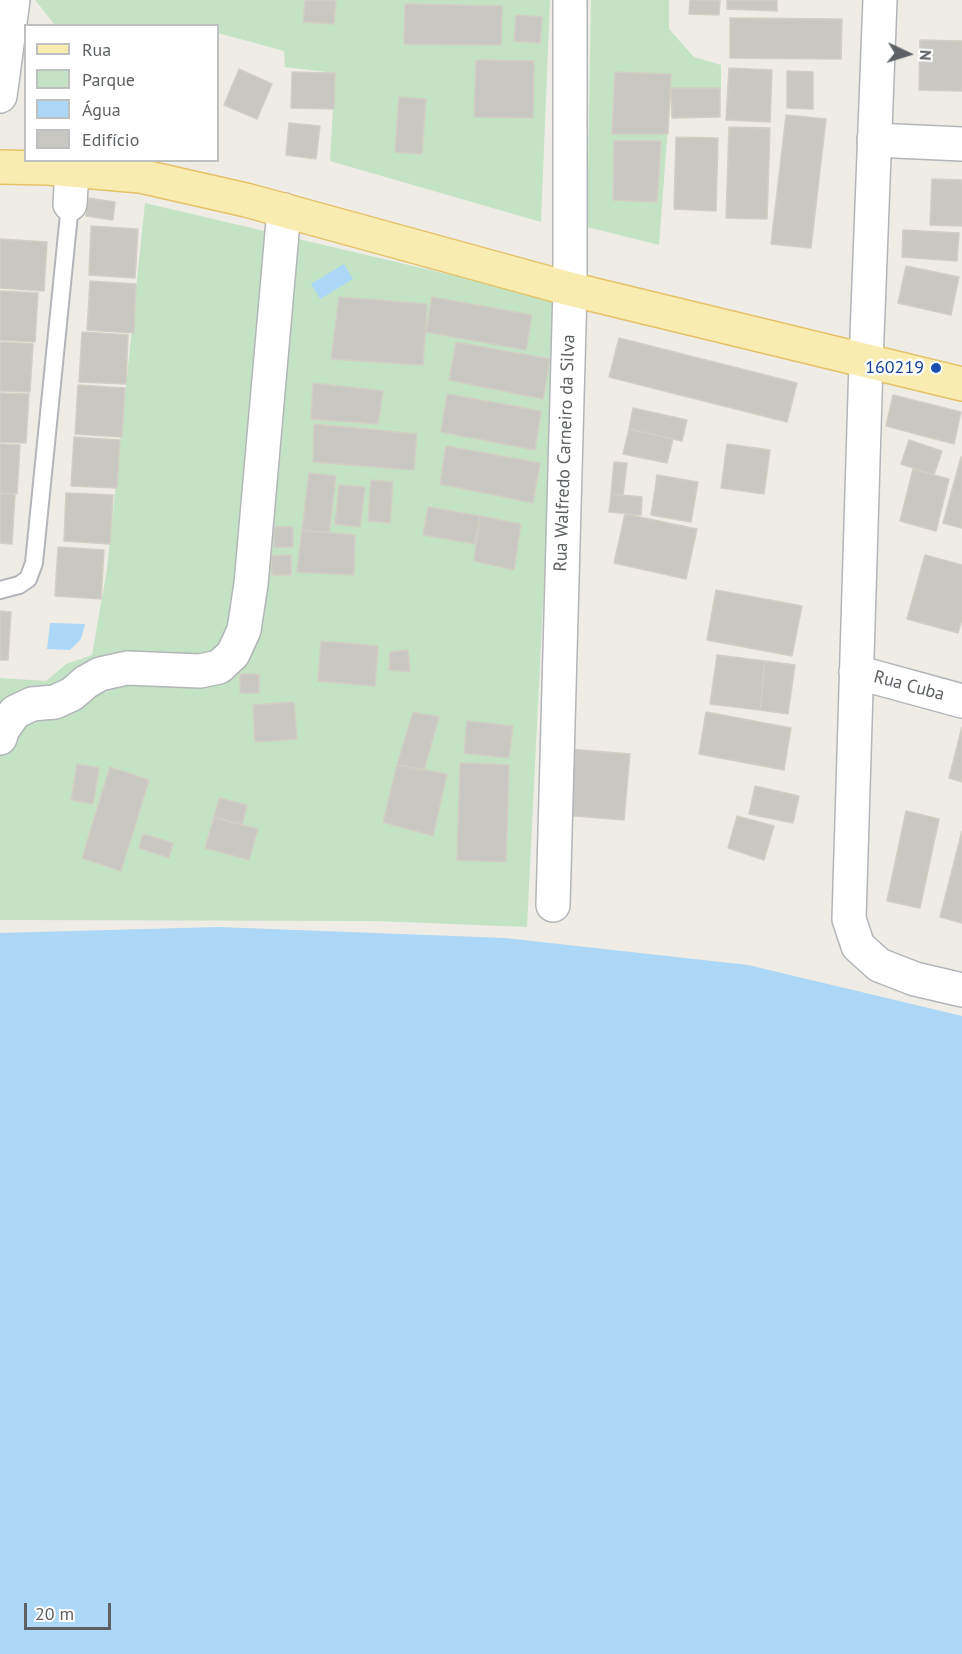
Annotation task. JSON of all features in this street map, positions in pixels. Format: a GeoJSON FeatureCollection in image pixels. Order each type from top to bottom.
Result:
{"type":"FeatureCollection","features":[{"type":"Feature","properties":{"kind":"main road"},"geometry":{"type":"LineString","coordinates":[[0,167],[140,176],[284,210],[570,290],[962,384]]}},
{"type":"Feature","properties":{"kind":"street"},"geometry":{"type":"LineString","coordinates":[[0,96],[13,0]]}},
{"type":"Feature","properties":{"kind":"street","name":"Rua Walfredo Carneiro da Silva"},"geometry":{"type":"LineString","coordinates":[[553,905],[570,290],[570,0]]}},
{"type":"Feature","properties":{"kind":"street"},"geometry":{"type":"LineString","coordinates":[[880,0],[849,919],[858,946],[879,964],[915,979],[962,990]]}},
{"type":"Feature","properties":{"kind":"street"},"geometry":{"type":"LineString","coordinates":[[874,140],[962,144]]}},
{"type":"Feature","properties":{"kind":"street"},"geometry":{"type":"LineString","coordinates":[[70,204],[72,170]]}},
{"type":"Feature","properties":{"kind":"street"},"geometry":{"type":"LineString","coordinates":[[0,738],[3,729],[15,712],[32,704],[55,702],[100,674],[127,668],[200,671],[219,667],[233,654],[244,630],[251,584],[284,210]]}},
{"type":"Feature","properties":{"kind":"street","name":"Rua Cuba"},"geometry":{"type":"LineString","coordinates":[[856,672],[962,701]]}},
{"type":"Feature","properties":{"kind":"lane"},"geometry":{"type":"LineString","coordinates":[[0,590],[19,585],[28,579],[34,563],[70,204]]}},
{"type":"Feature","properties":{"kind":"green space"},"geometry":{"type":"Polygon","coordinates":[[[35,0],[550,0],[541,222],[330,161],[335,73],[285,67],[284,51],[219,33],[219,24],[54,24],[35,0]]]}},
{"type":"Feature","properties":{"kind":"green space"},"geometry":{"type":"Polygon","coordinates":[[[591,0],[669,0],[669,29],[694,57],[721,65],[721,91],[671,88],[659,245],[587,227],[591,0]]]}},
{"type":"Feature","properties":{"kind":"green space"},"geometry":{"type":"Polygon","coordinates":[[[145,203],[558,300],[527,927],[375,921],[0,920],[0,678],[46,681],[66,664],[92,655],[107,569],[145,203]]]}},
{"type":"Feature","properties":{"kind":"water"},"geometry":{"type":"Polygon","coordinates":[[[344,264],[353,279],[320,299],[311,284],[344,264]]]}},
{"type":"Feature","properties":{"kind":"water"},"geometry":{"type":"Polygon","coordinates":[[[50,623],[85,624],[81,639],[70,650],[47,649],[50,623]]]}},
{"type":"Feature","properties":{"kind":"water"},"geometry":{"type":"Polygon","coordinates":[[[218,927],[505,938],[748,965],[962,1016],[962,1654],[0,1654],[0,933],[218,927]]]}},
{"type":"Feature","properties":{"kind":"building"},"geometry":{"type":"Polygon","coordinates":[[[305,0],[336,0],[334,24],[303,22],[305,0]]]}},
{"type":"Feature","properties":{"kind":"building"},"geometry":{"type":"Polygon","coordinates":[[[690,0],[720,0],[719,15],[689,14],[690,0]]]}},
{"type":"Feature","properties":{"kind":"building"},"geometry":{"type":"Polygon","coordinates":[[[727,0],[777,0],[777,11],[727,9],[727,0]]]}},
{"type":"Feature","properties":{"kind":"building"},"geometry":{"type":"Polygon","coordinates":[[[405,4],[502,6],[501,45],[404,44],[405,4]]]}},
{"type":"Feature","properties":{"kind":"building"},"geometry":{"type":"Polygon","coordinates":[[[516,15],[542,17],[540,43],[514,41],[516,15]]]}},
{"type":"Feature","properties":{"kind":"building"},"geometry":{"type":"Polygon","coordinates":[[[730,18],[842,19],[841,59],[730,58],[730,18]]]}},
{"type":"Feature","properties":{"kind":"building"},"geometry":{"type":"Polygon","coordinates":[[[920,40],[962,41],[962,91],[919,90],[920,40]]]}},
{"type":"Feature","properties":{"kind":"building"},"geometry":{"type":"Polygon","coordinates":[[[476,60],[534,61],[533,118],[474,117],[476,60]]]}},
{"type":"Feature","properties":{"kind":"building"},"geometry":{"type":"Polygon","coordinates":[[[729,68],[772,70],[770,122],[726,120],[729,68]]]}},
{"type":"Feature","properties":{"kind":"building"},"geometry":{"type":"Polygon","coordinates":[[[239,69],[272,84],[257,119],[224,105],[239,69]]]}},
{"type":"Feature","properties":{"kind":"building"},"geometry":{"type":"Polygon","coordinates":[[[787,71],[813,72],[813,109],[787,108],[787,71]]]}},
{"type":"Feature","properties":{"kind":"building"},"geometry":{"type":"Polygon","coordinates":[[[292,72],[335,73],[334,109],[291,108],[292,72]]]}},
{"type":"Feature","properties":{"kind":"building"},"geometry":{"type":"Polygon","coordinates":[[[615,72],[671,74],[668,134],[612,134],[615,72]]]}},
{"type":"Feature","properties":{"kind":"building"},"geometry":{"type":"Polygon","coordinates":[[[671,88],[720,88],[720,117],[672,118],[671,88]]]}},
{"type":"Feature","properties":{"kind":"building"},"geometry":{"type":"Polygon","coordinates":[[[399,97],[426,99],[422,154],[395,152],[399,97]]]}},
{"type":"Feature","properties":{"kind":"building"},"geometry":{"type":"Polygon","coordinates":[[[786,115],[826,119],[811,248],[771,244],[786,115]]]}},
{"type":"Feature","properties":{"kind":"building"},"geometry":{"type":"Polygon","coordinates":[[[289,123],[320,126],[316,159],[286,155],[289,123]]]}},
{"type":"Feature","properties":{"kind":"building"},"geometry":{"type":"Polygon","coordinates":[[[729,127],[770,128],[767,219],[726,218],[729,127]]]}},
{"type":"Feature","properties":{"kind":"building"},"geometry":{"type":"Polygon","coordinates":[[[676,137],[718,138],[716,211],[674,209],[676,137]]]}},
{"type":"Feature","properties":{"kind":"building"},"geometry":{"type":"Polygon","coordinates":[[[614,141],[661,141],[657,202],[613,200],[614,141]]]}},
{"type":"Feature","properties":{"kind":"building"},"geometry":{"type":"Polygon","coordinates":[[[932,179],[962,180],[962,226],[930,225],[932,179]]]}},
{"type":"Feature","properties":{"kind":"building"},"geometry":{"type":"Polygon","coordinates":[[[88,198],[115,202],[113,220],[86,216],[88,198]]]}},
{"type":"Feature","properties":{"kind":"building"},"geometry":{"type":"Polygon","coordinates":[[[91,226],[138,229],[135,278],[89,275],[91,226]]]}},
{"type":"Feature","properties":{"kind":"building"},"geometry":{"type":"Polygon","coordinates":[[[903,230],[959,233],[957,261],[902,257],[903,230]]]}},
{"type":"Feature","properties":{"kind":"building"},"geometry":{"type":"Polygon","coordinates":[[[0,239],[47,242],[44,291],[0,288],[0,239]]]}},
{"type":"Feature","properties":{"kind":"building"},"geometry":{"type":"Polygon","coordinates":[[[906,266],[959,277],[951,315],[898,303],[906,266]]]}},
{"type":"Feature","properties":{"kind":"building"},"geometry":{"type":"Polygon","coordinates":[[[90,281],[136,284],[134,333],[87,330],[90,281]]]}},
{"type":"Feature","properties":{"kind":"building"},"geometry":{"type":"Polygon","coordinates":[[[0,291],[38,293],[35,342],[0,340],[0,291]]]}},
{"type":"Feature","properties":{"kind":"building"},"geometry":{"type":"Polygon","coordinates":[[[339,297],[427,304],[423,365],[331,359],[339,297]]]}},
{"type":"Feature","properties":{"kind":"building"},"geometry":{"type":"Polygon","coordinates":[[[432,297],[532,315],[526,350],[426,332],[432,297]]]}},
{"type":"Feature","properties":{"kind":"building"},"geometry":{"type":"Polygon","coordinates":[[[82,332],[128,335],[126,384],[79,382],[82,332]]]}},
{"type":"Feature","properties":{"kind":"building"},"geometry":{"type":"Polygon","coordinates":[[[619,338],[797,383],[787,422],[609,377],[619,338]]]}},
{"type":"Feature","properties":{"kind":"building"},"geometry":{"type":"Polygon","coordinates":[[[0,342],[33,344],[30,392],[0,391],[0,342]]]}},
{"type":"Feature","properties":{"kind":"building"},"geometry":{"type":"Polygon","coordinates":[[[456,342],[550,359],[543,399],[449,380],[456,342]]]}},
{"type":"Feature","properties":{"kind":"building"},"geometry":{"type":"Polygon","coordinates":[[[313,383],[383,391],[378,424],[311,419],[313,383]]]}},
{"type":"Feature","properties":{"kind":"building"},"geometry":{"type":"Polygon","coordinates":[[[78,385],[125,388],[122,437],[75,434],[78,385]]]}},
{"type":"Feature","properties":{"kind":"building"},"geometry":{"type":"Polygon","coordinates":[[[0,393],[29,394],[26,443],[0,442],[0,393]]]}},
{"type":"Feature","properties":{"kind":"building"},"geometry":{"type":"Polygon","coordinates":[[[447,394],[541,411],[535,450],[441,432],[447,394]]]}},
{"type":"Feature","properties":{"kind":"building"},"geometry":{"type":"Polygon","coordinates":[[[893,395],[961,412],[954,444],[886,426],[893,395]]]}},
{"type":"Feature","properties":{"kind":"building"},"geometry":{"type":"Polygon","coordinates":[[[633,408],[687,420],[682,441],[629,429],[633,408]]]}},
{"type":"Feature","properties":{"kind":"building"},"geometry":{"type":"Polygon","coordinates":[[[314,424],[417,434],[414,470],[313,462],[314,424]]]}},
{"type":"Feature","properties":{"kind":"building"},"geometry":{"type":"Polygon","coordinates":[[[629,429],[673,439],[667,463],[623,454],[629,429]]]}},
{"type":"Feature","properties":{"kind":"building"},"geometry":{"type":"Polygon","coordinates":[[[74,437],[120,440],[117,488],[71,486],[74,437]]]}},
{"type":"Feature","properties":{"kind":"building"},"geometry":{"type":"Polygon","coordinates":[[[909,440],[942,451],[934,475],[901,464],[909,440]]]}},
{"type":"Feature","properties":{"kind":"building"},"geometry":{"type":"Polygon","coordinates":[[[0,444],[20,445],[17,494],[0,493],[0,444]]]}},
{"type":"Feature","properties":{"kind":"building"},"geometry":{"type":"Polygon","coordinates":[[[727,444],[770,450],[764,494],[721,488],[727,444]]]}},
{"type":"Feature","properties":{"kind":"building"},"geometry":{"type":"Polygon","coordinates":[[[446,446],[540,463],[533,503],[440,484],[446,446]]]}},
{"type":"Feature","properties":{"kind":"building"},"geometry":{"type":"Polygon","coordinates":[[[962,457],[962,528],[943,523],[962,457]]]}},
{"type":"Feature","properties":{"kind":"building"},"geometry":{"type":"Polygon","coordinates":[[[614,462],[627,463],[623,495],[611,494],[614,462]]]}},
{"type":"Feature","properties":{"kind":"building"},"geometry":{"type":"Polygon","coordinates":[[[913,469],[949,479],[936,531],[900,521],[913,469]]]}},
{"type":"Feature","properties":{"kind":"building"},"geometry":{"type":"Polygon","coordinates":[[[309,473],[336,476],[329,533],[302,530],[309,473]]]}},
{"type":"Feature","properties":{"kind":"building"},"geometry":{"type":"Polygon","coordinates":[[[657,475],[698,482],[691,522],[651,515],[657,475]]]}},
{"type":"Feature","properties":{"kind":"building"},"geometry":{"type":"Polygon","coordinates":[[[371,480],[393,482],[390,523],[368,521],[371,480]]]}},
{"type":"Feature","properties":{"kind":"building"},"geometry":{"type":"Polygon","coordinates":[[[339,485],[365,487],[360,527],[335,524],[339,485]]]}},
{"type":"Feature","properties":{"kind":"building"},"geometry":{"type":"Polygon","coordinates":[[[66,493],[113,495],[110,544],[64,541],[66,493]]]}},
{"type":"Feature","properties":{"kind":"building"},"geometry":{"type":"Polygon","coordinates":[[[0,494],[15,494],[12,544],[0,543],[0,494]]]}},
{"type":"Feature","properties":{"kind":"building"},"geometry":{"type":"Polygon","coordinates":[[[611,494],[642,497],[641,515],[609,512],[611,494]]]}},
{"type":"Feature","properties":{"kind":"building"},"geometry":{"type":"Polygon","coordinates":[[[428,507],[480,516],[475,544],[423,535],[428,507]]]}},
{"type":"Feature","properties":{"kind":"building"},"geometry":{"type":"Polygon","coordinates":[[[625,514],[697,529],[686,579],[614,563],[625,514]]]}},
{"type":"Feature","properties":{"kind":"building"},"geometry":{"type":"Polygon","coordinates":[[[480,516],[521,524],[514,570],[474,561],[480,516]]]}},
{"type":"Feature","properties":{"kind":"building"},"geometry":{"type":"Polygon","coordinates":[[[274,527],[293,527],[293,547],[274,547],[274,527]]]}},
{"type":"Feature","properties":{"kind":"building"},"geometry":{"type":"Polygon","coordinates":[[[302,530],[355,535],[354,575],[297,572],[302,530]]]}},
{"type":"Feature","properties":{"kind":"building"},"geometry":{"type":"Polygon","coordinates":[[[58,547],[104,550],[101,599],[55,596],[58,547]]]}},
{"type":"Feature","properties":{"kind":"building"},"geometry":{"type":"Polygon","coordinates":[[[291,555],[291,575],[272,575],[271,556],[291,555]]]}},
{"type":"Feature","properties":{"kind":"building"},"geometry":{"type":"Polygon","coordinates":[[[925,555],[962,565],[962,619],[958,633],[907,619],[925,555]]]}},
{"type":"Feature","properties":{"kind":"building"},"geometry":{"type":"Polygon","coordinates":[[[716,590],[802,606],[792,656],[707,640],[716,590]]]}},
{"type":"Feature","properties":{"kind":"building"},"geometry":{"type":"Polygon","coordinates":[[[0,611],[11,612],[8,660],[0,660],[0,611]]]}},
{"type":"Feature","properties":{"kind":"building"},"geometry":{"type":"Polygon","coordinates":[[[321,641],[378,646],[375,686],[318,681],[321,641]]]}},
{"type":"Feature","properties":{"kind":"building"},"geometry":{"type":"Polygon","coordinates":[[[408,650],[410,672],[389,670],[390,652],[408,650]]]}},
{"type":"Feature","properties":{"kind":"building"},"geometry":{"type":"Polygon","coordinates":[[[717,655],[765,661],[760,710],[710,704],[717,655]]]}},
{"type":"Feature","properties":{"kind":"building"},"geometry":{"type":"Polygon","coordinates":[[[765,661],[795,665],[788,714],[760,710],[765,661]]]}},
{"type":"Feature","properties":{"kind":"building"},"geometry":{"type":"Polygon","coordinates":[[[240,674],[259,674],[259,693],[240,693],[240,674]]]}},
{"type":"Feature","properties":{"kind":"building"},"geometry":{"type":"Polygon","coordinates":[[[294,702],[297,739],[255,742],[253,705],[294,702]]]}},
{"type":"Feature","properties":{"kind":"building"},"geometry":{"type":"Polygon","coordinates":[[[413,712],[439,717],[424,770],[397,765],[413,712]]]}},
{"type":"Feature","properties":{"kind":"building"},"geometry":{"type":"Polygon","coordinates":[[[706,712],[791,728],[784,770],[699,754],[706,712]]]}},
{"type":"Feature","properties":{"kind":"building"},"geometry":{"type":"Polygon","coordinates":[[[467,721],[513,726],[509,758],[464,753],[467,721]]]}},
{"type":"Feature","properties":{"kind":"building"},"geometry":{"type":"Polygon","coordinates":[[[962,727],[962,782],[949,778],[962,727]]]}},
{"type":"Feature","properties":{"kind":"building"},"geometry":{"type":"Polygon","coordinates":[[[568,749],[630,754],[624,820],[563,815],[568,749]]]}},
{"type":"Feature","properties":{"kind":"building"},"geometry":{"type":"Polygon","coordinates":[[[460,763],[509,765],[506,862],[457,860],[460,763]]]}},
{"type":"Feature","properties":{"kind":"building"},"geometry":{"type":"Polygon","coordinates":[[[77,764],[99,768],[93,804],[71,800],[77,764]]]}},
{"type":"Feature","properties":{"kind":"building"},"geometry":{"type":"Polygon","coordinates":[[[397,765],[447,774],[433,836],[383,822],[397,765]]]}},
{"type":"Feature","properties":{"kind":"building"},"geometry":{"type":"Polygon","coordinates":[[[110,767],[149,780],[121,871],[82,858],[110,767]]]}},
{"type":"Feature","properties":{"kind":"building"},"geometry":{"type":"Polygon","coordinates":[[[755,786],[799,796],[793,823],[749,814],[755,786]]]}},
{"type":"Feature","properties":{"kind":"building"},"geometry":{"type":"Polygon","coordinates":[[[219,798],[247,805],[242,825],[214,817],[219,798]]]}},
{"type":"Feature","properties":{"kind":"building"},"geometry":{"type":"Polygon","coordinates":[[[906,811],[939,819],[920,908],[887,901],[906,811]]]}},
{"type":"Feature","properties":{"kind":"building"},"geometry":{"type":"Polygon","coordinates":[[[737,816],[774,826],[764,860],[728,848],[737,816]]]}},
{"type":"Feature","properties":{"kind":"building"},"geometry":{"type":"Polygon","coordinates":[[[214,817],[258,829],[249,860],[205,848],[214,817]]]}},
{"type":"Feature","properties":{"kind":"building"},"geometry":{"type":"Polygon","coordinates":[[[962,831],[962,923],[940,917],[962,831]]]}},
{"type":"Feature","properties":{"kind":"building"},"geometry":{"type":"Polygon","coordinates":[[[143,834],[173,843],[169,858],[139,848],[143,834]]]}},
{"type":"Feature","properties":{"kind":"place","name":"160219"},"geometry":{"type":"Point","coordinates":[936,368]}}]}
